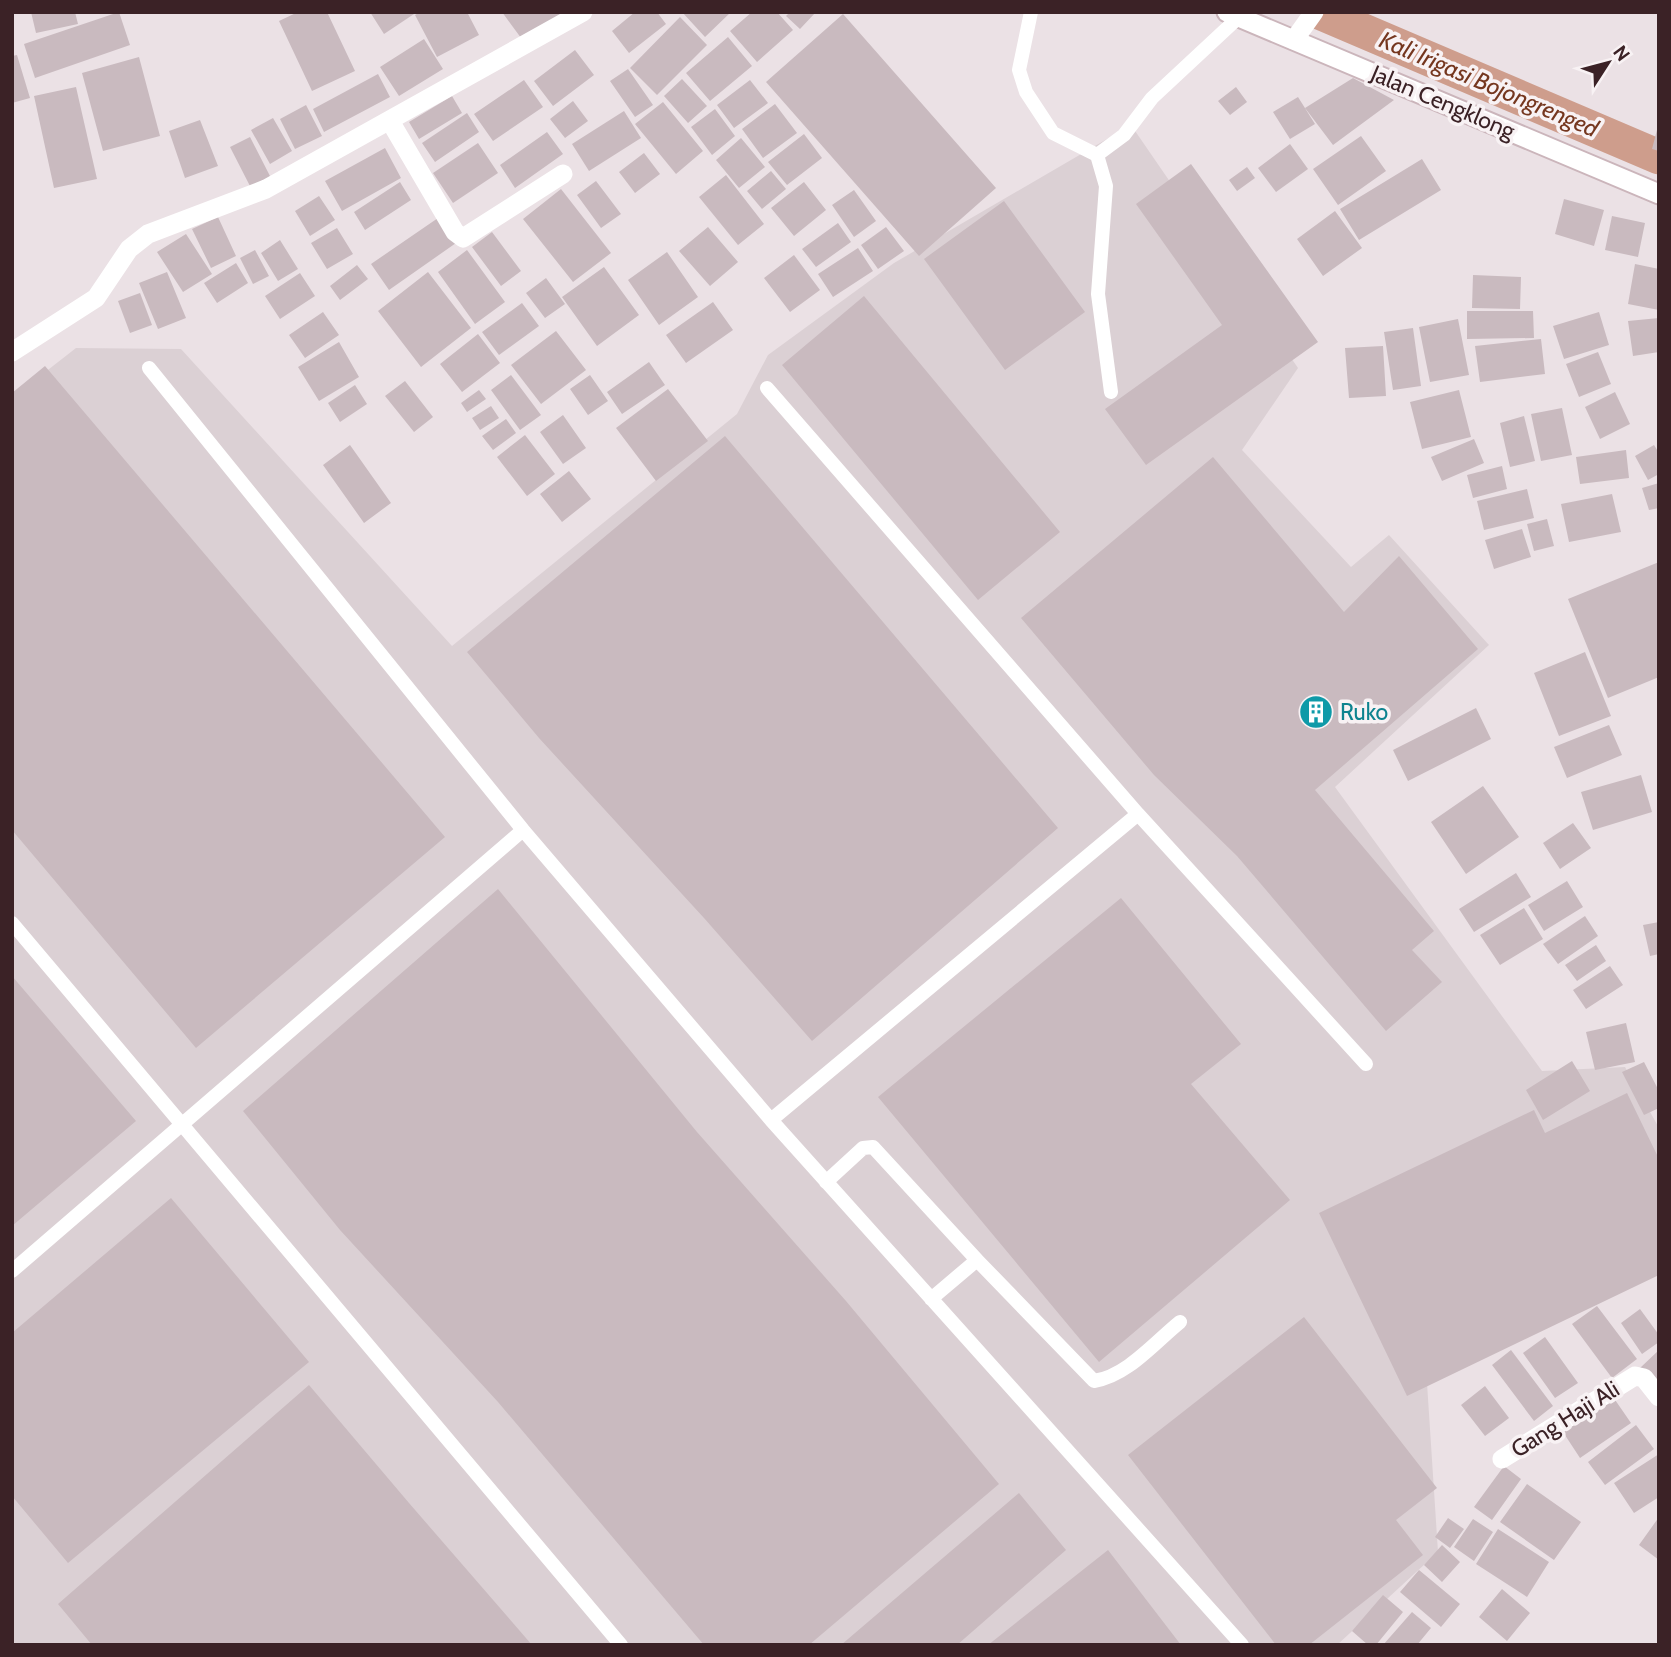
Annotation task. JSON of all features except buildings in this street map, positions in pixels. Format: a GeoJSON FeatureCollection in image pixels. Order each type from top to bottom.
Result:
{"type":"FeatureCollection","features":[{"type":"Feature","properties":{"kind":"street"},"geometry":{"type":"LineString","coordinates":[[12,352],[96,298],[129,249],[148,234],[266,189],[583,12]]}},
{"type":"Feature","properties":{"kind":"street","name":"Jalan Cengklong"},"geometry":{"type":"LineString","coordinates":[[1233,15],[1659,194]]}},
{"type":"Feature","properties":{"kind":"street"},"geometry":{"type":"LineString","coordinates":[[1294,40],[1310,17]]}},
{"type":"Feature","properties":{"kind":"street"},"geometry":{"type":"LineString","coordinates":[[390,121],[455,232],[463,238],[563,174]]}},
{"type":"Feature","properties":{"kind":"street","name":"Gang Haji Ali"},"geometry":{"type":"LineString","coordinates":[[1502,1459],[1635,1376],[1644,1378],[1659,1397]]}},
{"type":"Feature","properties":{"kind":"lane"},"geometry":{"type":"LineString","coordinates":[[1031,12],[1019,70],[1027,92],[1053,133],[1097,155],[1106,186],[1098,294],[1111,392]]}},
{"type":"Feature","properties":{"kind":"lane"},"geometry":{"type":"LineString","coordinates":[[1097,155],[1124,135],[1152,98],[1233,15]]}},
{"type":"Feature","properties":{"kind":"lane"},"geometry":{"type":"LineString","coordinates":[[149,368],[523,830],[771,1120],[1242,1645]]}},
{"type":"Feature","properties":{"kind":"lane"},"geometry":{"type":"LineString","coordinates":[[767,388],[1138,814],[1366,1064]]}},
{"type":"Feature","properties":{"kind":"lane"},"geometry":{"type":"LineString","coordinates":[[771,1120],[1138,814]]}},
{"type":"Feature","properties":{"kind":"lane"},"geometry":{"type":"LineString","coordinates":[[12,1271],[523,830]]}},
{"type":"Feature","properties":{"kind":"lane"},"geometry":{"type":"LineString","coordinates":[[12,923],[621,1645]]}},
{"type":"Feature","properties":{"kind":"lane"},"geometry":{"type":"LineString","coordinates":[[826,1182],[863,1148],[873,1147],[1094,1381],[1108,1379],[1121,1371],[1180,1322]]}},
{"type":"Feature","properties":{"kind":"lane"},"geometry":{"type":"LineString","coordinates":[[931,1299],[977,1260]]}},
{"type":"Feature","properties":{"kind":"shaded area"},"geometry":{"type":"Polygon","coordinates":[[[1131,125],[1298,368],[1242,450],[1351,567],[1389,535],[1489,645],[1335,787],[1542,1071],[1625,1067],[1659,1128],[1659,1248],[1427,1383],[1438,1552],[1337,1645],[12,1645],[12,398],[76,348],[181,349],[452,646],[737,414],[768,355],[894,263],[1131,125]]]}},
{"type":"Feature","properties":{"kind":"waterway","name":"Kali Irigasi Bojongrenged"},"geometry":{"type":"LineString","coordinates":[[1319,12],[1659,157]]}},
{"type":"Feature","properties":{"kind":"place","name":"Ruko"},"geometry":{"type":"Point","coordinates":[1316,712]}}]}
